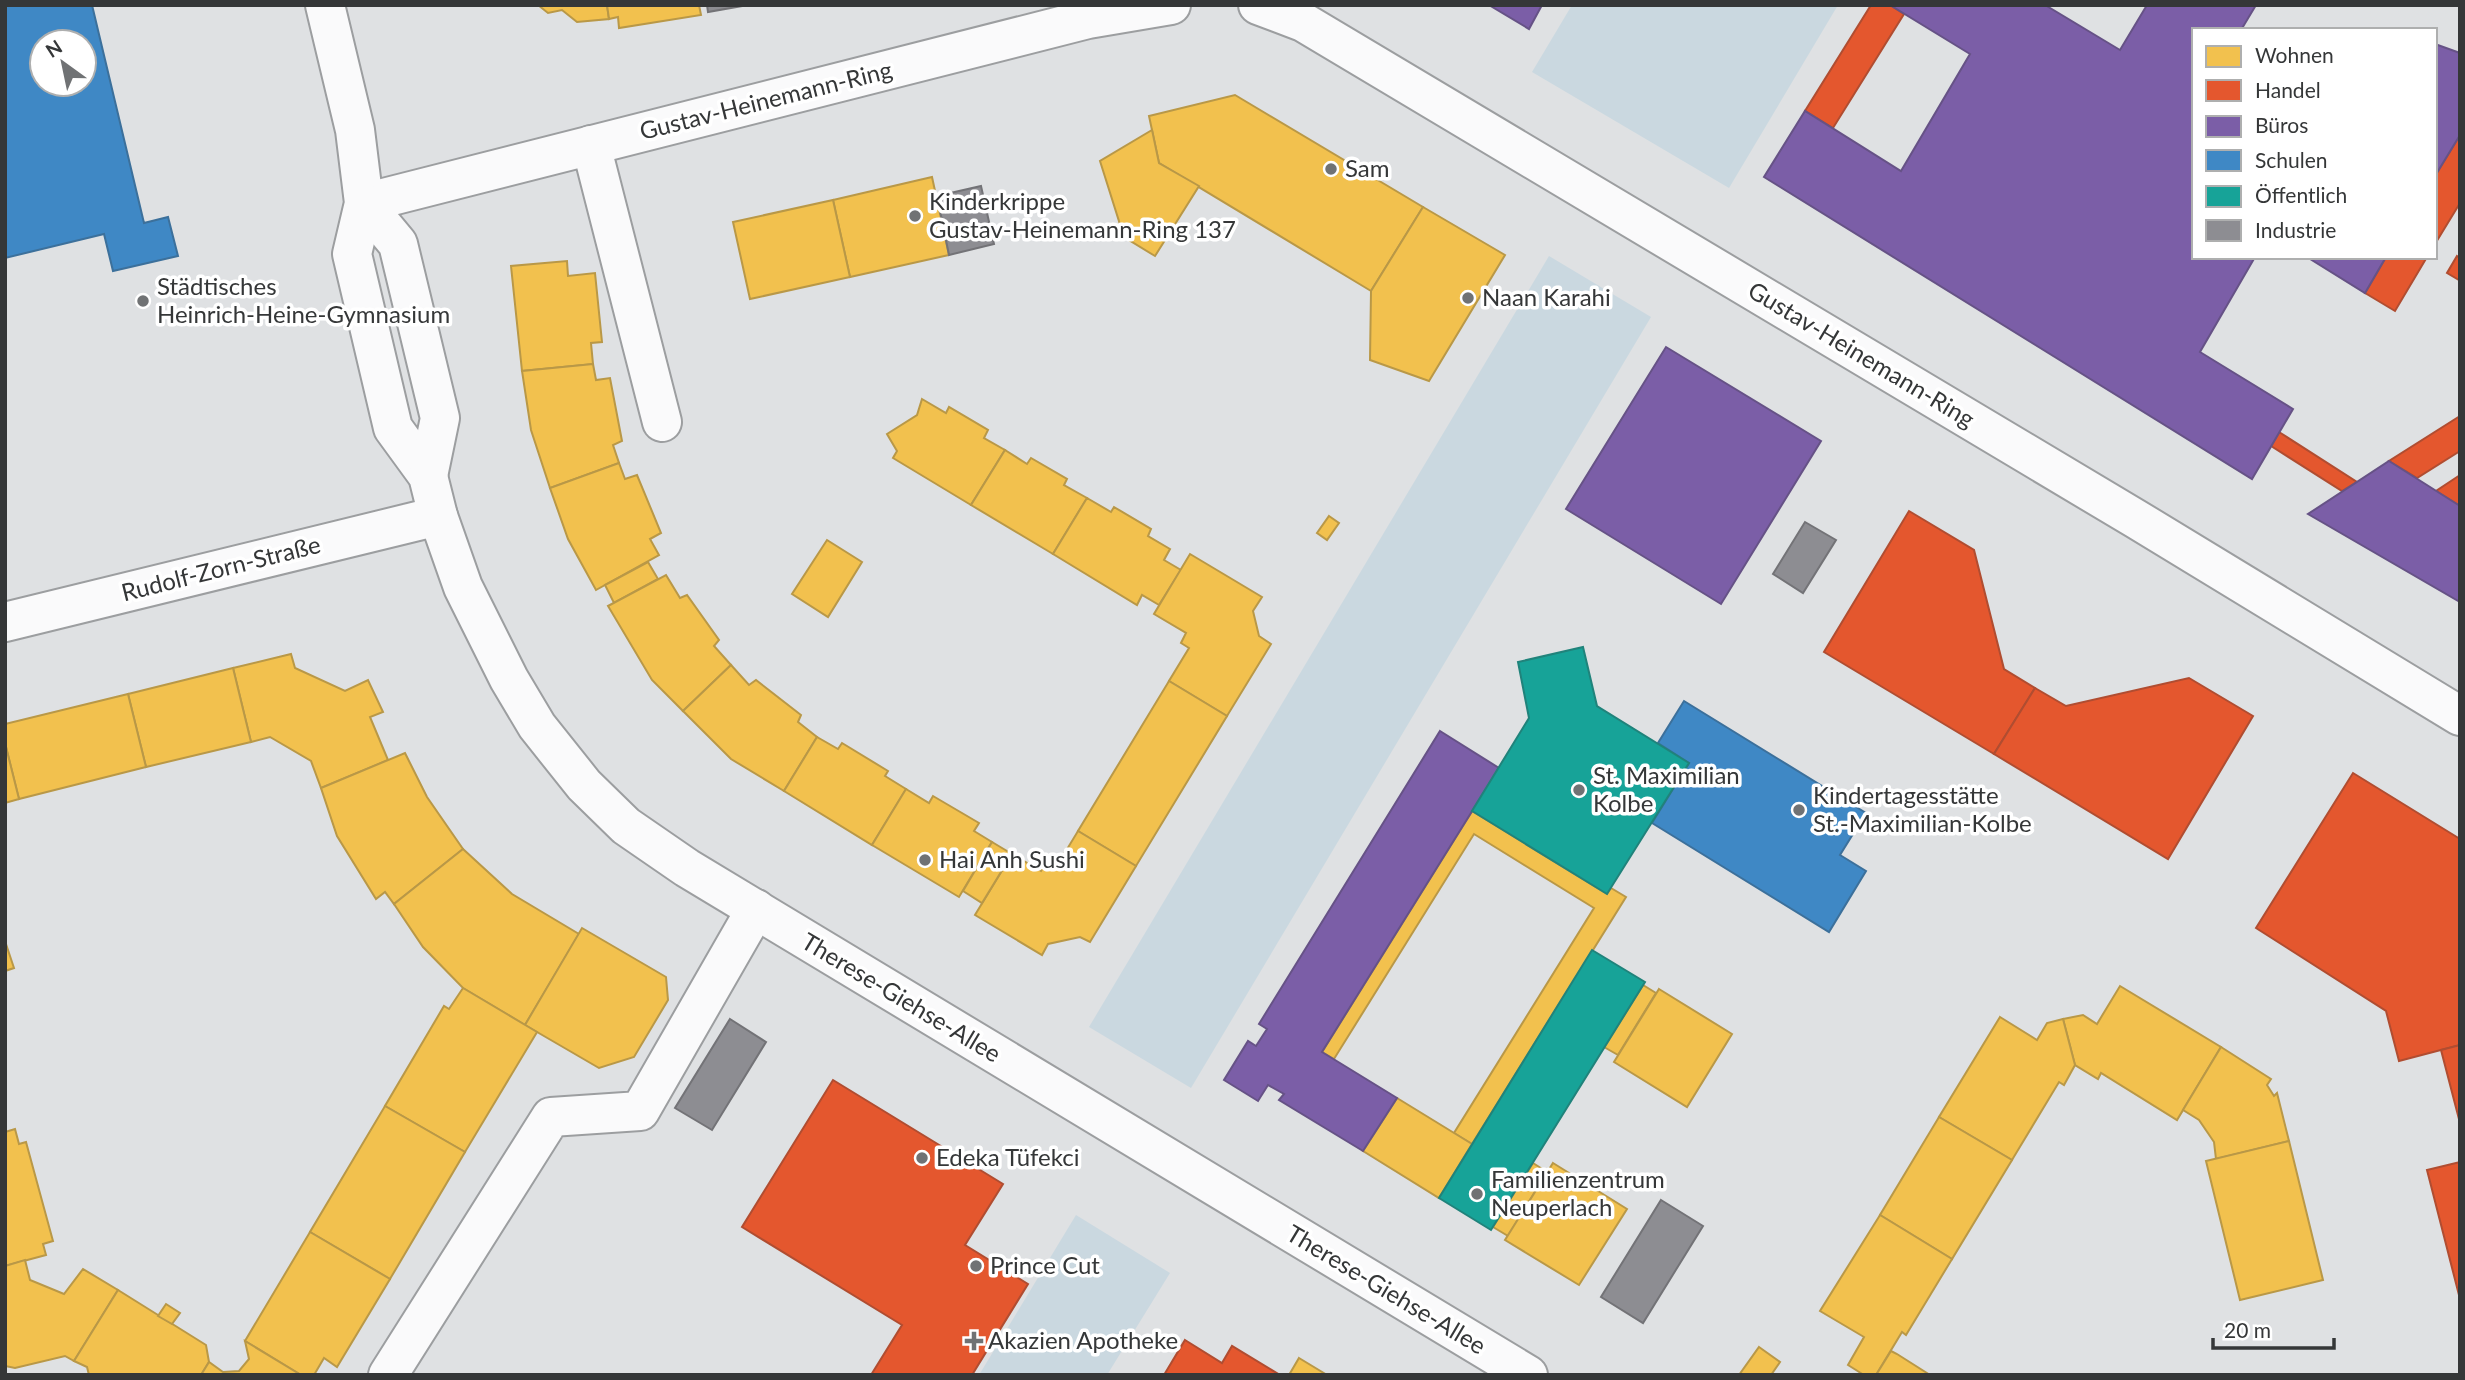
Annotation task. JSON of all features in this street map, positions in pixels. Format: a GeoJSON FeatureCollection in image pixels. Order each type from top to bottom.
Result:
{"type":"FeatureCollection","features":[{"type":"Feature","properties":{"kind":"street","name":"Therese-Giehse-Allee"},"geometry":{"type":"LineString","coordinates":[[325,5],[355,130],[363,203],[352,254],[393,428],[428,476],[438,516],[463,587],[509,679],[537,726],[584,785],[626,826],[687,868],[1528,1375]]}},
{"type":"Feature","properties":{"kind":"street","name":"Gustav-Heinemann-Ring"},"geometry":{"type":"LineString","coordinates":[[363,203],[1088,19],[1171,5]]}},
{"type":"Feature","properties":{"kind":"street","name":"Gustav-Heinemann-Ring"},"geometry":{"type":"LineString","coordinates":[[1258,5],[1303,22],[2136,519],[2460,716]]}},
{"type":"Feature","properties":{"kind":"street"},"geometry":{"type":"LineString","coordinates":[[591,145],[662,422]]}},
{"type":"Feature","properties":{"kind":"street","name":"Rudolf-Zorn-Straße"},"geometry":{"type":"LineString","coordinates":[[5,622],[438,516]]}},
{"type":"Feature","properties":{"kind":"street"},"geometry":{"type":"LineString","coordinates":[[388,1375],[551,1117],[640,1111],[756,909]]}},
{"type":"Feature","properties":{"kind":"shaded area"},"geometry":{"type":"Polygon","coordinates":[[[1572,5],[1838,5],[1729,188],[1532,72],[1572,5]]]}},
{"type":"Feature","properties":{"kind":"shaded area"},"geometry":{"type":"Polygon","coordinates":[[[1549,256],[1651,317],[1191,1088],[1089,1027],[1549,256]]]}},
{"type":"Feature","properties":{"kind":"shaded area"},"geometry":{"type":"Polygon","coordinates":[[[1076,1215],[1170,1273],[1107,1375],[979,1375],[1076,1215]]]}},
{"type":"Feature","properties":{"kind":"building: Wohnen"},"geometry":{"type":"Polygon","coordinates":[[[538,5],[607,5],[609,19],[577,22],[562,10],[548,13],[538,5]]]}},
{"type":"Feature","properties":{"kind":"building: Wohnen"},"geometry":{"type":"Polygon","coordinates":[[[607,5],[699,5],[701,15],[619,28],[618,17],[609,19],[607,5]]]}},
{"type":"Feature","properties":{"kind":"building: Wohnen"},"geometry":{"type":"Polygon","coordinates":[[[1235,95],[1423,207],[1371,291],[1159,163],[1149,116],[1235,95]]]}},
{"type":"Feature","properties":{"kind":"building: Wohnen"},"geometry":{"type":"Polygon","coordinates":[[[1152,130],[1159,163],[1199,186],[1155,256],[1124,237],[1100,161],[1152,130]]]}},
{"type":"Feature","properties":{"kind":"building: Wohnen"},"geometry":{"type":"Polygon","coordinates":[[[932,177],[949,255],[850,277],[833,200],[932,177]]]}},
{"type":"Feature","properties":{"kind":"building: Wohnen"},"geometry":{"type":"Polygon","coordinates":[[[833,200],[850,277],[750,299],[733,222],[833,200]]]}},
{"type":"Feature","properties":{"kind":"building: Wohnen"},"geometry":{"type":"Polygon","coordinates":[[[1423,207],[1505,255],[1429,381],[1370,360],[1371,291],[1423,207]]]}},
{"type":"Feature","properties":{"kind":"building: Wohnen"},"geometry":{"type":"Polygon","coordinates":[[[567,261],[568,276],[595,273],[602,342],[591,343],[593,364],[522,371],[511,266],[567,261]]]}},
{"type":"Feature","properties":{"kind":"building: Wohnen"},"geometry":{"type":"Polygon","coordinates":[[[593,364],[596,380],[610,378],[622,441],[613,445],[619,463],[550,488],[531,430],[522,371],[593,364]]]}},
{"type":"Feature","properties":{"kind":"building: Wohnen"},"geometry":{"type":"Polygon","coordinates":[[[922,399],[946,413],[949,407],[988,430],[984,438],[1005,450],[971,505],[893,458],[897,451],[887,434],[917,415],[922,399]]]}},
{"type":"Feature","properties":{"kind":"building: Wohnen"},"geometry":{"type":"Polygon","coordinates":[[[1005,450],[1027,464],[1031,458],[1067,479],[1064,485],[1087,498],[1053,554],[971,505],[1005,450]]]}},
{"type":"Feature","properties":{"kind":"building: Wohnen"},"geometry":{"type":"Polygon","coordinates":[[[619,463],[625,479],[637,475],[661,533],[650,539],[659,555],[596,590],[568,539],[550,488],[619,463]]]}},
{"type":"Feature","properties":{"kind":"building: Wohnen"},"geometry":{"type":"Polygon","coordinates":[[[1087,498],[1111,512],[1114,507],[1151,529],[1148,536],[1170,549],[1164,560],[1181,570],[1159,605],[1142,595],[1137,605],[1053,554],[1087,498]]]}},
{"type":"Feature","properties":{"kind":"building: Wohnen"},"geometry":{"type":"Polygon","coordinates":[[[1329,516],[1339,523],[1327,540],[1317,533],[1329,516]]]}},
{"type":"Feature","properties":{"kind":"building: Wohnen"},"geometry":{"type":"Polygon","coordinates":[[[827,540],[862,562],[828,617],[792,594],[827,540]]]}},
{"type":"Feature","properties":{"kind":"building: Wohnen"},"geometry":{"type":"Polygon","coordinates":[[[1190,554],[1262,597],[1253,611],[1259,636],[1271,644],[1227,716],[1169,681],[1189,648],[1181,643],[1186,633],[1154,614],[1190,554]]]}},
{"type":"Feature","properties":{"kind":"building: Wohnen"},"geometry":{"type":"Polygon","coordinates":[[[648,562],[658,579],[614,603],[605,585],[648,562]]]}},
{"type":"Feature","properties":{"kind":"building: Wohnen"},"geometry":{"type":"Polygon","coordinates":[[[666,575],[680,598],[687,595],[719,640],[714,646],[731,665],[683,711],[652,680],[608,606],[666,575]]]}},
{"type":"Feature","properties":{"kind":"building: Wohnen"},"geometry":{"type":"Polygon","coordinates":[[[291,654],[295,668],[345,691],[368,680],[383,712],[370,717],[388,760],[321,788],[311,761],[270,737],[251,742],[233,668],[291,654]]]}},
{"type":"Feature","properties":{"kind":"building: Wohnen"},"geometry":{"type":"Polygon","coordinates":[[[731,665],[749,685],[756,680],[801,715],[798,722],[817,737],[784,791],[731,759],[683,711],[731,665]]]}},
{"type":"Feature","properties":{"kind":"building: Wohnen"},"geometry":{"type":"Polygon","coordinates":[[[233,668],[251,742],[146,767],[128,694],[233,668]]]}},
{"type":"Feature","properties":{"kind":"building: Wohnen"},"geometry":{"type":"Polygon","coordinates":[[[1169,681],[1227,716],[1136,866],[1078,831],[1169,681]]]}},
{"type":"Feature","properties":{"kind":"building: Wohnen"},"geometry":{"type":"Polygon","coordinates":[[[128,694],[146,767],[19,799],[5,743],[5,724],[128,694]]]}},
{"type":"Feature","properties":{"kind":"building: Wohnen"},"geometry":{"type":"Polygon","coordinates":[[[817,737],[838,749],[842,743],[888,771],[885,776],[906,789],[872,845],[784,791],[817,737]]]}},
{"type":"Feature","properties":{"kind":"building: Wohnen"},"geometry":{"type":"Polygon","coordinates":[[[5,743],[19,799],[5,803],[5,743]]]}},
{"type":"Feature","properties":{"kind":"building: Wohnen"},"geometry":{"type":"Polygon","coordinates":[[[405,753],[427,797],[463,849],[394,904],[385,892],[376,899],[337,836],[321,788],[405,753]]]}},
{"type":"Feature","properties":{"kind":"building: Wohnen"},"geometry":{"type":"Polygon","coordinates":[[[906,789],[929,803],[933,796],[979,823],[974,831],[992,842],[959,897],[872,845],[906,789]]]}},
{"type":"Feature","properties":{"kind":"building: Wohnen"},"geometry":{"type":"Polygon","coordinates":[[[1472,811],[1607,894],[1611,888],[1626,897],[1472,1144],[1454,1133],[1594,908],[1474,834],[1334,1059],[1322,1052],[1472,811]]]}},
{"type":"Feature","properties":{"kind":"building: Wohnen"},"geometry":{"type":"Polygon","coordinates":[[[1078,831],[1136,866],[1090,942],[1080,937],[1048,944],[1042,955],[975,915],[1012,854],[1041,871],[1045,864],[1055,869],[1078,831]]]}},
{"type":"Feature","properties":{"kind":"building: Wohnen"},"geometry":{"type":"Polygon","coordinates":[[[992,842],[1012,854],[982,903],[963,891],[992,842]]]}},
{"type":"Feature","properties":{"kind":"building: Wohnen"},"geometry":{"type":"Polygon","coordinates":[[[463,849],[512,894],[579,934],[525,1025],[463,988],[423,947],[394,904],[463,849]]]}},
{"type":"Feature","properties":{"kind":"building: Wohnen"},"geometry":{"type":"Polygon","coordinates":[[[582,928],[666,977],[668,1000],[634,1057],[599,1068],[525,1025],[582,928]]]}},
{"type":"Feature","properties":{"kind":"building: Wohnen"},"geometry":{"type":"Polygon","coordinates":[[[5,941],[14,968],[5,971],[5,941]]]}},
{"type":"Feature","properties":{"kind":"building: Wohnen"},"geometry":{"type":"Polygon","coordinates":[[[1643,985],[1656,993],[1618,1055],[1604,1047],[1643,985]]]}},
{"type":"Feature","properties":{"kind":"building: Wohnen"},"geometry":{"type":"Polygon","coordinates":[[[2120,986],[2221,1047],[2177,1120],[2101,1073],[2098,1079],[2075,1065],[2063,1019],[2083,1015],[2097,1024],[2120,986]]]}},
{"type":"Feature","properties":{"kind":"building: Wohnen"},"geometry":{"type":"Polygon","coordinates":[[[463,988],[537,1032],[465,1152],[385,1106],[444,1006],[449,1009],[463,988]]]}},
{"type":"Feature","properties":{"kind":"building: Wohnen"},"geometry":{"type":"Polygon","coordinates":[[[1659,989],[1732,1034],[1687,1107],[1614,1062],[1659,989]]]}},
{"type":"Feature","properties":{"kind":"building: Wohnen"},"geometry":{"type":"Polygon","coordinates":[[[2000,1017],[2037,1040],[2047,1023],[2063,1019],[2075,1065],[2064,1085],[2059,1082],[2012,1160],[1939,1117],[2000,1017]]]}},
{"type":"Feature","properties":{"kind":"building: Wohnen"},"geometry":{"type":"Polygon","coordinates":[[[2221,1047],[2271,1079],[2267,1085],[2274,1096],[2277,1093],[2289,1141],[2216,1159],[2214,1142],[2199,1120],[2183,1110],[2221,1047]]]}},
{"type":"Feature","properties":{"kind":"building: Wohnen"},"geometry":{"type":"Polygon","coordinates":[[[1397,1098],[1472,1144],[1439,1198],[1363,1151],[1397,1098]]]}},
{"type":"Feature","properties":{"kind":"building: Wohnen"},"geometry":{"type":"Polygon","coordinates":[[[385,1106],[465,1152],[390,1279],[310,1232],[385,1106]]]}},
{"type":"Feature","properties":{"kind":"building: Wohnen"},"geometry":{"type":"Polygon","coordinates":[[[1939,1117],[2012,1160],[1952,1259],[1880,1215],[1939,1117]]]}},
{"type":"Feature","properties":{"kind":"building: Wohnen"},"geometry":{"type":"Polygon","coordinates":[[[15,1129],[19,1144],[26,1142],[53,1241],[43,1244],[46,1255],[5,1266],[5,1132],[15,1129]]]}},
{"type":"Feature","properties":{"kind":"building: Wohnen"},"geometry":{"type":"Polygon","coordinates":[[[2289,1141],[2323,1280],[2240,1300],[2206,1161],[2289,1141]]]}},
{"type":"Feature","properties":{"kind":"building: Wohnen"},"geometry":{"type":"Polygon","coordinates":[[[1533,1163],[1547,1172],[1508,1236],[1493,1227],[1533,1163]]]}},
{"type":"Feature","properties":{"kind":"building: Wohnen"},"geometry":{"type":"Polygon","coordinates":[[[1553,1163],[1627,1209],[1579,1285],[1505,1240],[1553,1163]]]}},
{"type":"Feature","properties":{"kind":"building: Wohnen"},"geometry":{"type":"Polygon","coordinates":[[[1880,1215],[1952,1259],[1906,1335],[1902,1332],[1876,1375],[1864,1375],[1848,1365],[1864,1337],[1820,1311],[1880,1215]]]}},
{"type":"Feature","properties":{"kind":"building: Wohnen"},"geometry":{"type":"Polygon","coordinates":[[[310,1232],[390,1279],[337,1367],[324,1358],[314,1375],[301,1375],[245,1341],[310,1232]]]}},
{"type":"Feature","properties":{"kind":"building: Wohnen"},"geometry":{"type":"Polygon","coordinates":[[[25,1260],[30,1280],[64,1294],[83,1269],[118,1290],[74,1361],[65,1356],[15,1368],[5,1366],[5,1266],[25,1260]]]}},
{"type":"Feature","properties":{"kind":"building: Wohnen"},"geometry":{"type":"Polygon","coordinates":[[[118,1290],[206,1345],[209,1362],[201,1375],[89,1375],[87,1367],[74,1361],[118,1290]]]}},
{"type":"Feature","properties":{"kind":"building: Wohnen"},"geometry":{"type":"Polygon","coordinates":[[[166,1304],[180,1313],[172,1324],[158,1316],[166,1304]]]}},
{"type":"Feature","properties":{"kind":"building: Wohnen"},"geometry":{"type":"Polygon","coordinates":[[[245,1341],[301,1375],[201,1375],[209,1362],[223,1372],[239,1371],[249,1359],[245,1341]]]}},
{"type":"Feature","properties":{"kind":"building: Wohnen"},"geometry":{"type":"Polygon","coordinates":[[[1759,1347],[1780,1362],[1771,1375],[1739,1375],[1759,1347]]]}},
{"type":"Feature","properties":{"kind":"building: Wohnen"},"geometry":{"type":"Polygon","coordinates":[[[1891,1351],[1897,1354],[1930,1375],[1876,1375],[1891,1351]]]}},
{"type":"Feature","properties":{"kind":"building: Wohnen"},"geometry":{"type":"Polygon","coordinates":[[[1299,1358],[1327,1375],[1289,1375],[1299,1358]]]}},
{"type":"Feature","properties":{"kind":"building: Handel"},"geometry":{"type":"Polygon","coordinates":[[[1871,5],[1890,5],[1904,14],[1833,128],[1805,111],[1871,5]]]}},
{"type":"Feature","properties":{"kind":"building: Handel"},"geometry":{"type":"Polygon","coordinates":[[[2460,135],[2460,203],[2437,241],[2437,173],[2460,135]]]}},
{"type":"Feature","properties":{"kind":"building: Handel"},"geometry":{"type":"Polygon","coordinates":[[[2457,256],[2460,258],[2459,280],[2447,273],[2457,256]]]}},
{"type":"Feature","properties":{"kind":"building: Handel"},"geometry":{"type":"Polygon","coordinates":[[[2385,259],[2426,259],[2395,311],[2365,293],[2385,259]]]}},
{"type":"Feature","properties":{"kind":"building: Handel"},"geometry":{"type":"Polygon","coordinates":[[[2460,416],[2460,451],[2417,478],[2389,461],[2460,416]]]}},
{"type":"Feature","properties":{"kind":"building: Handel"},"geometry":{"type":"Polygon","coordinates":[[[2279,432],[2357,482],[2342,491],[2271,446],[2279,432]]]}},
{"type":"Feature","properties":{"kind":"building: Handel"},"geometry":{"type":"Polygon","coordinates":[[[2460,475],[2460,506],[2436,491],[2460,475]]]}},
{"type":"Feature","properties":{"kind":"building: Handel"},"geometry":{"type":"Polygon","coordinates":[[[1909,511],[1974,550],[2004,669],[2035,688],[1994,754],[1824,652],[1909,511]]]}},
{"type":"Feature","properties":{"kind":"building: Handel"},"geometry":{"type":"Polygon","coordinates":[[[2189,678],[2253,716],[2168,859],[1994,754],[2035,688],[2066,706],[2189,678]]]}},
{"type":"Feature","properties":{"kind":"building: Handel"},"geometry":{"type":"Polygon","coordinates":[[[2353,773],[2460,839],[2460,1045],[2399,1061],[2386,1011],[2256,928],[2353,773]]]}},
{"type":"Feature","properties":{"kind":"building: Handel"},"geometry":{"type":"Polygon","coordinates":[[[2460,1045],[2460,1123],[2441,1050],[2460,1045]]]}},
{"type":"Feature","properties":{"kind":"building: Handel"},"geometry":{"type":"Polygon","coordinates":[[[833,1080],[1003,1184],[965,1245],[1028,1284],[972,1375],[871,1375],[902,1325],[742,1227],[833,1080]]]}},
{"type":"Feature","properties":{"kind":"building: Handel"},"geometry":{"type":"Polygon","coordinates":[[[2460,1162],[2460,1299],[2427,1170],[2460,1162]]]}},
{"type":"Feature","properties":{"kind":"building: Handel"},"geometry":{"type":"Polygon","coordinates":[[[1185,1340],[1222,1363],[1232,1346],[1280,1375],[1164,1375],[1185,1340]]]}},
{"type":"Feature","properties":{"kind":"building: Büros"},"geometry":{"type":"Polygon","coordinates":[[[1489,5],[1542,5],[1529,29],[1489,5]]]}},
{"type":"Feature","properties":{"kind":"building: Büros"},"geometry":{"type":"Polygon","coordinates":[[[1890,5],[2045,5],[2120,50],[2147,5],[2256,5],[2242,28],[2192,28],[2192,259],[2254,259],[2200,352],[2293,409],[2252,479],[1764,177],[1805,111],[1901,171],[1970,54],[1890,5]]]}},
{"type":"Feature","properties":{"kind":"building: Büros"},"geometry":{"type":"Polygon","coordinates":[[[2437,45],[2460,53],[2460,135],[2437,173],[2437,45]]]}},
{"type":"Feature","properties":{"kind":"building: Büros"},"geometry":{"type":"Polygon","coordinates":[[[2310,259],[2385,259],[2365,293],[2310,259]]]}},
{"type":"Feature","properties":{"kind":"building: Büros"},"geometry":{"type":"Polygon","coordinates":[[[1666,347],[1821,441],[1721,604],[1566,509],[1666,347]]]}},
{"type":"Feature","properties":{"kind":"building: Büros"},"geometry":{"type":"Polygon","coordinates":[[[2389,461],[2460,506],[2460,602],[2308,514],[2389,461]]]}},
{"type":"Feature","properties":{"kind":"building: Büros"},"geometry":{"type":"Polygon","coordinates":[[[1440,731],[1499,768],[1322,1052],[1397,1098],[1363,1151],[1279,1100],[1284,1094],[1268,1085],[1258,1101],[1224,1080],[1248,1041],[1256,1046],[1267,1029],[1259,1024],[1440,731]]]}},
{"type":"Feature","properties":{"kind":"building: Schulen"},"geometry":{"type":"Polygon","coordinates":[[[5,5],[92,5],[97,28],[28,28],[28,98],[98,98],[98,30],[144,223],[168,217],[178,256],[113,271],[104,234],[5,258],[5,5]]]}},
{"type":"Feature","properties":{"kind":"building: Schulen"},"geometry":{"type":"Polygon","coordinates":[[[1684,701],[1866,813],[1840,855],[1866,871],[1829,932],[1652,823],[1689,763],[1658,743],[1684,701]]]}},
{"type":"Feature","properties":{"kind":"building: Öffentlich","name":"St. Maximilian Kolbe"},"geometry":{"type":"Polygon","coordinates":[[[1583,647],[1597,706],[1689,763],[1607,894],[1472,811],[1529,718],[1518,662],[1583,647]]]}},
{"type":"Feature","properties":{"kind":"building: Öffentlich"},"geometry":{"type":"Polygon","coordinates":[[[1592,950],[1645,982],[1491,1230],[1439,1198],[1592,950]]]}},
{"type":"Feature","properties":{"kind":"building: Industrie"},"geometry":{"type":"Polygon","coordinates":[[[707,5],[748,5],[708,12],[707,5]]]}},
{"type":"Feature","properties":{"kind":"building: Industrie"},"geometry":{"type":"Polygon","coordinates":[[[981,186],[994,244],[949,255],[937,196],[981,186]]]}},
{"type":"Feature","properties":{"kind":"building: Industrie"},"geometry":{"type":"Polygon","coordinates":[[[1805,522],[1836,540],[1803,593],[1773,574],[1805,522]]]}},
{"type":"Feature","properties":{"kind":"building: Industrie"},"geometry":{"type":"Polygon","coordinates":[[[730,1019],[766,1042],[712,1130],[675,1108],[730,1019]]]}},
{"type":"Feature","properties":{"kind":"building: Industrie"},"geometry":{"type":"Polygon","coordinates":[[[1661,1200],[1703,1226],[1643,1323],[1601,1297],[1661,1200]]]}},
{"type":"Feature","properties":{"kind":"place","name":"Sam"},"geometry":{"type":"Point","coordinates":[1331,169]}},
{"type":"Feature","properties":{"kind":"place","name":"Kinderkrippe Gustav-Heinemann-Ring 137"},"geometry":{"type":"Point","coordinates":[915,216]}},
{"type":"Feature","properties":{"kind":"place","name":"Naan Karahi"},"geometry":{"type":"Point","coordinates":[1468,298]}},
{"type":"Feature","properties":{"kind":"place","name":"Städtisches Heinrich-Heine-Gymnasium"},"geometry":{"type":"Point","coordinates":[143,301]}},
{"type":"Feature","properties":{"kind":"place","name":"St. Maximilian Kolbe"},"geometry":{"type":"Point","coordinates":[1579,790]}},
{"type":"Feature","properties":{"kind":"place","name":"Kindertagesstätte St.-Maximilian-Kolbe"},"geometry":{"type":"Point","coordinates":[1799,810]}},
{"type":"Feature","properties":{"kind":"place","name":"Hai Anh Sushi"},"geometry":{"type":"Point","coordinates":[925,860]}},
{"type":"Feature","properties":{"kind":"place","name":"Edeka Tüfekci"},"geometry":{"type":"Point","coordinates":[922,1158]}},
{"type":"Feature","properties":{"kind":"place","name":"Familienzentrum Neuperlach"},"geometry":{"type":"Point","coordinates":[1477,1194]}},
{"type":"Feature","properties":{"kind":"place","name":"Prince Cut"},"geometry":{"type":"Point","coordinates":[976,1266]}},
{"type":"Feature","properties":{"kind":"place","name":"Akazien Apotheke"},"geometry":{"type":"Point","coordinates":[974,1341]}}]}
